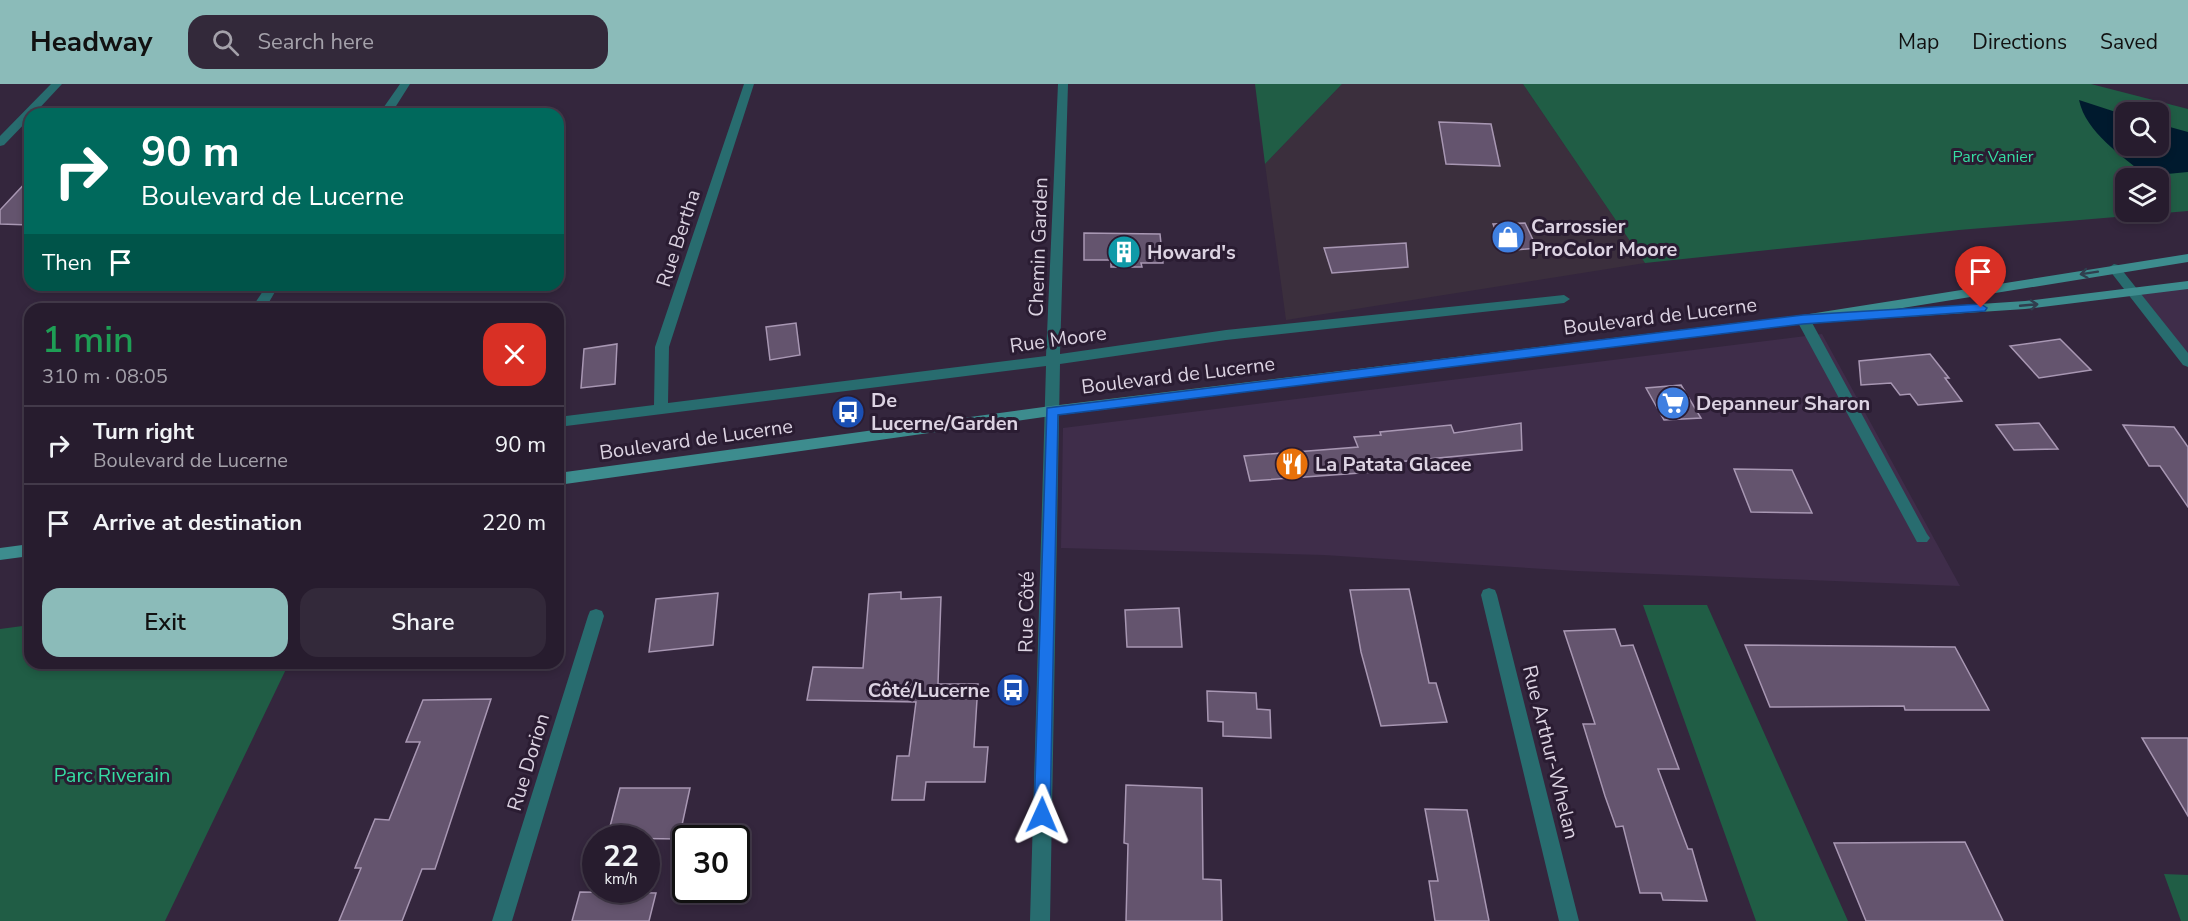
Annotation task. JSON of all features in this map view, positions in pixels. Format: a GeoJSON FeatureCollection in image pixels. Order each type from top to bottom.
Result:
{"type":"FeatureCollection","features":[{"type":"Feature","properties":{"kind":"main road","name":"Boulevard de Lucerne"},"geometry":{"type":"LineString","coordinates":[[564,478],[1052,411],[1803,320],[2114,268],[2188,258]]}},
{"type":"Feature","properties":{"kind":"main road","name":"Boulevard de Lucerne"},"geometry":{"type":"LineString","coordinates":[[1803,320],[2025,305],[2188,285]]}},
{"type":"Feature","properties":{"kind":"main road"},"geometry":{"type":"LineString","coordinates":[[0,554],[24,551]]}},
{"type":"Feature","properties":{"kind":"street"},"geometry":{"type":"LineString","coordinates":[[34,108],[57,84]]}},
{"type":"Feature","properties":{"kind":"street"},"geometry":{"type":"LineString","coordinates":[[389,108],[405,84]]}},
{"type":"Feature","properties":{"kind":"street","name":"Rue Bertha"},"geometry":{"type":"LineString","coordinates":[[661,408],[662,347],[749,84]]}},
{"type":"Feature","properties":{"kind":"street","name":"Chemin Garden"},"geometry":{"type":"LineString","coordinates":[[1052,411],[1063,84]]}},
{"type":"Feature","properties":{"kind":"street"},"geometry":{"type":"LineString","coordinates":[[0,143],[24,118]]}},
{"type":"Feature","properties":{"kind":"street"},"geometry":{"type":"LineString","coordinates":[[2114,268],[2136,293],[2188,362]]}},
{"type":"Feature","properties":{"kind":"street","name":"Rue Moore"},"geometry":{"type":"LineString","coordinates":[[564,421],[1053,360],[1226,335],[1564,299]]}},
{"type":"Feature","properties":{"kind":"street"},"geometry":{"type":"LineString","coordinates":[[1803,320],[1922,538]]}},
{"type":"Feature","properties":{"kind":"street","name":"Rue Côté"},"geometry":{"type":"LineString","coordinates":[[1040,921],[1052,411]]}},
{"type":"Feature","properties":{"kind":"street","name":"Rue Arthur-Whelan"},"geometry":{"type":"LineString","coordinates":[[1489,595],[1569,921]]}},
{"type":"Feature","properties":{"kind":"street","name":"Rue Dorion"},"geometry":{"type":"LineString","coordinates":[[502,921],[596,616]]}},
{"type":"Feature","properties":{"kind":"shaded area"},"geometry":{"type":"Polygon","coordinates":[[[1342,84],[1523,84],[1645,263],[1286,320],[1265,164],[1342,84]]]}},
{"type":"Feature","properties":{"kind":"shaded area"},"geometry":{"type":"Polygon","coordinates":[[[2188,282],[2188,362],[2136,293],[2188,282]]]}},
{"type":"Feature","properties":{"kind":"shaded area"},"geometry":{"type":"Polygon","coordinates":[[[1822,334],[1960,586],[1577,571],[1324,555],[1061,548],[1063,428],[1822,334]]]}},
{"type":"Feature","properties":{"kind":"green space"},"geometry":{"type":"Polygon","coordinates":[[[1255,84],[1342,84],[1265,164],[1255,84]]]}},
{"type":"Feature","properties":{"kind":"green space","name":"Parc Vanier"},"geometry":{"type":"Polygon","coordinates":[[[1523,84],[2091,84],[2161,102],[2115,102],[2115,156],[2169,156],[2169,104],[2188,109],[2188,211],[2169,213],[2169,168],[2115,168],[2115,217],[1959,230],[1645,263],[1523,84]]]}},
{"type":"Feature","properties":{"kind":"green space"},"geometry":{"type":"Polygon","coordinates":[[[1643,605],[1707,605],[1848,921],[1756,921],[1643,605]]]}},
{"type":"Feature","properties":{"kind":"green space","name":"Parc Riverain"},"geometry":{"type":"Polygon","coordinates":[[[24,626],[24,669],[286,669],[165,921],[0,921],[0,629],[24,626]]]}},
{"type":"Feature","properties":{"kind":"green space"},"geometry":{"type":"Polygon","coordinates":[[[2164,874],[2188,875],[2188,921],[2181,921],[2164,874]]]}},
{"type":"Feature","properties":{"kind":"water"},"geometry":{"type":"Polygon","coordinates":[[[2079,100],[2115,112],[2115,150],[2097,133],[2083,112],[2079,100]]]}},
{"type":"Feature","properties":{"kind":"water"},"geometry":{"type":"Polygon","coordinates":[[[2169,127],[2188,132],[2188,172],[2169,174],[2169,168],[2136,168],[2122,156],[2169,156],[2169,127]]]}},
{"type":"Feature","properties":{"kind":"building"},"geometry":{"type":"Polygon","coordinates":[[[1439,122],[1491,124],[1500,166],[1446,164],[1439,122]]]}},
{"type":"Feature","properties":{"kind":"building"},"geometry":{"type":"Polygon","coordinates":[[[24,184],[24,225],[0,224],[0,210],[24,184]]]}},
{"type":"Feature","properties":{"kind":"building","name":"Carrossier ProColor Moore"},"geometry":{"type":"Polygon","coordinates":[[[1525,223],[1537,248],[1504,251],[1493,224],[1525,223]]]}},
{"type":"Feature","properties":{"kind":"building","name":"Howard's"},"geometry":{"type":"Polygon","coordinates":[[[1084,233],[1160,234],[1163,263],[1141,263],[1142,267],[1111,267],[1111,260],[1084,260],[1084,233]]]}},
{"type":"Feature","properties":{"kind":"building"},"geometry":{"type":"Polygon","coordinates":[[[1406,243],[1408,267],[1332,273],[1324,248],[1406,243]]]}},
{"type":"Feature","properties":{"kind":"building"},"geometry":{"type":"Polygon","coordinates":[[[796,323],[800,355],[770,360],[766,327],[796,323]]]}},
{"type":"Feature","properties":{"kind":"building"},"geometry":{"type":"Polygon","coordinates":[[[2060,339],[2091,370],[2039,378],[2010,346],[2060,339]]]}},
{"type":"Feature","properties":{"kind":"building"},"geometry":{"type":"Polygon","coordinates":[[[617,344],[615,384],[581,388],[584,349],[617,344]]]}},
{"type":"Feature","properties":{"kind":"building"},"geometry":{"type":"Polygon","coordinates":[[[1930,354],[1949,378],[1945,378],[1962,401],[1918,405],[1910,394],[1900,395],[1891,383],[1861,385],[1859,361],[1930,354]]]}},
{"type":"Feature","properties":{"kind":"building","name":"Depanneur Sharon"},"geometry":{"type":"Polygon","coordinates":[[[1681,385],[1701,418],[1664,420],[1646,388],[1681,385]]]}},
{"type":"Feature","properties":{"kind":"building"},"geometry":{"type":"Polygon","coordinates":[[[1521,423],[1522,450],[1397,462],[1401,470],[1250,481],[1244,456],[1358,447],[1354,437],[1381,435],[1380,432],[1451,425],[1454,433],[1521,423]]]}},
{"type":"Feature","properties":{"kind":"building"},"geometry":{"type":"Polygon","coordinates":[[[2039,423],[2058,449],[2014,450],[1996,425],[2039,423]]]}},
{"type":"Feature","properties":{"kind":"building"},"geometry":{"type":"Polygon","coordinates":[[[2123,425],[2174,427],[2188,447],[2188,507],[2160,466],[2149,466],[2123,425]]]}},
{"type":"Feature","properties":{"kind":"building"},"geometry":{"type":"Polygon","coordinates":[[[1734,469],[1792,470],[1812,513],[1751,512],[1734,469]]]}},
{"type":"Feature","properties":{"kind":"building"},"geometry":{"type":"Polygon","coordinates":[[[1409,589],[1429,683],[1436,683],[1447,722],[1381,726],[1361,652],[1350,590],[1409,589]]]}},
{"type":"Feature","properties":{"kind":"building"},"geometry":{"type":"Polygon","coordinates":[[[901,592],[901,599],[941,597],[938,684],[978,684],[974,747],[988,747],[985,782],[926,782],[924,800],[892,800],[897,756],[909,756],[916,702],[807,700],[813,667],[863,668],[869,594],[901,592]]]}},
{"type":"Feature","properties":{"kind":"building"},"geometry":{"type":"Polygon","coordinates":[[[718,593],[713,645],[649,652],[656,599],[718,593]]]}},
{"type":"Feature","properties":{"kind":"building"},"geometry":{"type":"Polygon","coordinates":[[[1179,608],[1182,647],[1127,647],[1125,610],[1179,608]]]}},
{"type":"Feature","properties":{"kind":"building"},"geometry":{"type":"Polygon","coordinates":[[[1615,629],[1621,646],[1633,645],[1679,769],[1658,769],[1688,849],[1692,849],[1707,901],[1663,900],[1661,893],[1640,893],[1623,826],[1616,827],[1605,796],[1583,724],[1595,724],[1564,631],[1615,629]]]}},
{"type":"Feature","properties":{"kind":"building"},"geometry":{"type":"Polygon","coordinates":[[[1745,645],[1955,647],[1989,710],[1905,710],[1904,706],[1770,707],[1745,645]]]}},
{"type":"Feature","properties":{"kind":"building"},"geometry":{"type":"Polygon","coordinates":[[[1207,691],[1256,693],[1257,709],[1270,710],[1271,738],[1223,736],[1223,722],[1208,721],[1207,691]]]}},
{"type":"Feature","properties":{"kind":"building"},"geometry":{"type":"Polygon","coordinates":[[[491,699],[435,869],[422,869],[402,921],[339,921],[361,868],[355,868],[375,819],[389,820],[420,742],[406,742],[423,700],[491,699]]]}},
{"type":"Feature","properties":{"kind":"building"},"geometry":{"type":"Polygon","coordinates":[[[2142,738],[2188,738],[2188,816],[2142,738]]]}},
{"type":"Feature","properties":{"kind":"building"},"geometry":{"type":"Polygon","coordinates":[[[1126,785],[1202,788],[1203,879],[1221,880],[1222,921],[1126,921],[1128,844],[1124,843],[1126,785]]]}},
{"type":"Feature","properties":{"kind":"building"},"geometry":{"type":"Polygon","coordinates":[[[620,788],[690,788],[682,825],[672,825],[672,839],[660,839],[660,825],[610,825],[620,788]]]}},
{"type":"Feature","properties":{"kind":"building"},"geometry":{"type":"Polygon","coordinates":[[[1425,809],[1467,810],[1489,921],[1435,921],[1429,881],[1438,881],[1425,809]]]}},
{"type":"Feature","properties":{"kind":"building"},"geometry":{"type":"Polygon","coordinates":[[[1965,842],[2003,921],[1866,921],[1834,843],[1965,842]]]}},
{"type":"Feature","properties":{"kind":"building"},"geometry":{"type":"Polygon","coordinates":[[[580,892],[582,892],[582,903],[654,903],[649,921],[572,921],[580,892]]]}},
{"type":"Feature","properties":{"kind":"place","name":"Carrossier ProColor Moore"},"geometry":{"type":"Point","coordinates":[1508,237]}},
{"type":"Feature","properties":{"kind":"place","name":"Howard's"},"geometry":{"type":"Point","coordinates":[1124,252]}},
{"type":"Feature","properties":{"kind":"place","name":"Depanneur Sharon"},"geometry":{"type":"Point","coordinates":[1673,403]}},
{"type":"Feature","properties":{"kind":"place","name":"De Lucerne/Garden"},"geometry":{"type":"Point","coordinates":[848,412]}},
{"type":"Feature","properties":{"kind":"place","name":"La Patata Glacee"},"geometry":{"type":"Point","coordinates":[1292,464]}},
{"type":"Feature","properties":{"kind":"place","name":"Côté/Lucerne"},"geometry":{"type":"Point","coordinates":[1013,690]}},
{"type":"Feature","properties":{"kind":"route"},"geometry":{"type":"LineString","coordinates":[[1042,815],[1052,411],[1803,320],[1981,308]]}}]}
